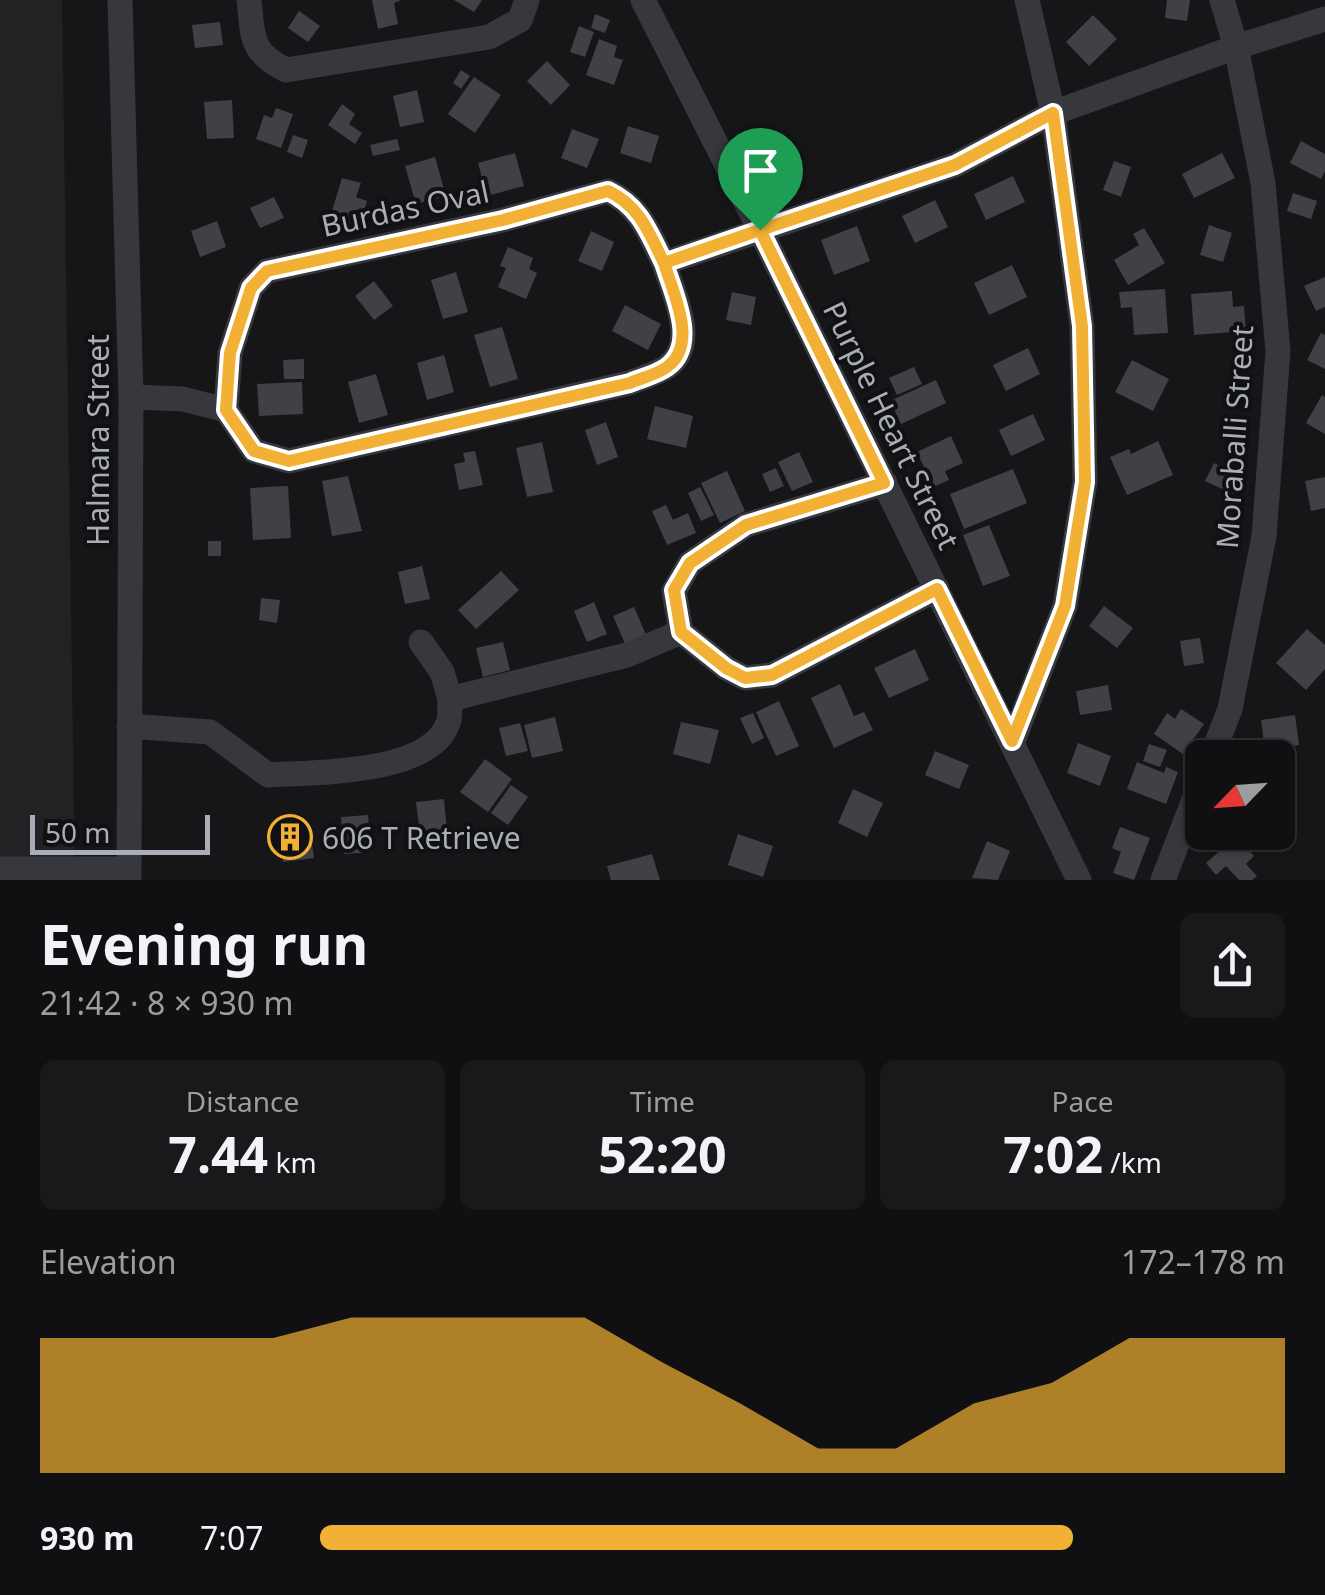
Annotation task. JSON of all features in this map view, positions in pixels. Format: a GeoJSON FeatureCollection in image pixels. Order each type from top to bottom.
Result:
{"type":"FeatureCollection","features":[{"type":"Feature","properties":{"kind":"street","name":"Halmara Street"},"geometry":{"type":"LineString","coordinates":[[120,0],[131,398],[129,875]]}},
{"type":"Feature","properties":{"kind":"street"},"geometry":{"type":"LineString","coordinates":[[249,0],[254,43],[266,60],[286,70],[489,36],[520,20],[527,0]]}},
{"type":"Feature","properties":{"kind":"street","name":"Purple Heart Street"},"geometry":{"type":"LineString","coordinates":[[643,0],[1079,880]]}},
{"type":"Feature","properties":{"kind":"street"},"geometry":{"type":"LineString","coordinates":[[1012,741],[1065,606],[1085,482],[1082,326],[1053,113],[1028,0]]}},
{"type":"Feature","properties":{"kind":"street","name":"Moraballi Street"},"geometry":{"type":"LineString","coordinates":[[1218,740],[1230,709],[1264,536],[1278,350],[1262,183],[1236,47],[1222,0]]}},
{"type":"Feature","properties":{"kind":"street"},"geometry":{"type":"LineString","coordinates":[[664,263],[955,165],[1053,113],[1325,19]]}},
{"type":"Feature","properties":{"kind":"street","name":"Burdas Oval"},"geometry":{"type":"LineString","coordinates":[[608,191],[624,199],[640,215],[664,263],[684,336],[679,353],[668,367],[630,383],[289,461],[254,451],[226,410],[230,353],[251,288],[267,271],[503,220],[608,191]]}},
{"type":"Feature","properties":{"kind":"street"},"geometry":{"type":"LineString","coordinates":[[131,398],[183,399],[226,410]]}},
{"type":"Feature","properties":{"kind":"street"},"geometry":{"type":"LineString","coordinates":[[884,483],[746,525],[690,563],[674,590],[681,632],[745,678],[772,675],[937,589]]}},
{"type":"Feature","properties":{"kind":"street"},"geometry":{"type":"LineString","coordinates":[[450,700],[626,654],[681,632]]}},
{"type":"Feature","properties":{"kind":"street"},"geometry":{"type":"LineString","coordinates":[[129,726],[210,732],[268,775],[354,769],[414,758],[434,743],[448,724],[450,700],[442,672],[420,642]]}},
{"type":"Feature","properties":{"kind":"street"},"geometry":{"type":"LineString","coordinates":[[1163,880],[1185,823]]}},
{"type":"Feature","properties":{"kind":"street"},"geometry":{"type":"LineString","coordinates":[[0,869],[129,875]]}},
{"type":"Feature","properties":{"kind":"shaded area"},"geometry":{"type":"Polygon","coordinates":[[[0,0],[62,0],[75,880],[0,880],[0,0]]]}},
{"type":"Feature","properties":{"kind":"building"},"geometry":{"type":"Polygon","coordinates":[[[372,0],[401,0],[394,3],[398,24],[378,29],[372,0]]]}},
{"type":"Feature","properties":{"kind":"building"},"geometry":{"type":"Polygon","coordinates":[[[454,0],[482,0],[474,12],[454,0]]]}},
{"type":"Feature","properties":{"kind":"building"},"geometry":{"type":"Polygon","coordinates":[[[1167,0],[1190,0],[1187,21],[1165,18],[1167,0]]]}},
{"type":"Feature","properties":{"kind":"building"},"geometry":{"type":"Polygon","coordinates":[[[299,11],[320,26],[308,42],[288,28],[299,11]]]}},
{"type":"Feature","properties":{"kind":"building"},"geometry":{"type":"Polygon","coordinates":[[[595,14],[610,20],[605,33],[591,28],[595,14]]]}},
{"type":"Feature","properties":{"kind":"building"},"geometry":{"type":"Polygon","coordinates":[[[1093,15],[1117,39],[1089,66],[1066,42],[1093,15]]]}},
{"type":"Feature","properties":{"kind":"building"},"geometry":{"type":"Polygon","coordinates":[[[220,22],[223,45],[195,48],[192,25],[220,22]]]}},
{"type":"Feature","properties":{"kind":"building"},"geometry":{"type":"Polygon","coordinates":[[[579,26],[594,32],[585,57],[570,52],[579,26]]]}},
{"type":"Feature","properties":{"kind":"building"},"geometry":{"type":"Polygon","coordinates":[[[599,39],[617,46],[614,57],[623,60],[614,85],[586,75],[599,39]]]}},
{"type":"Feature","properties":{"kind":"building"},"geometry":{"type":"Polygon","coordinates":[[[547,61],[570,85],[551,105],[527,81],[547,61]]]}},
{"type":"Feature","properties":{"kind":"building"},"geometry":{"type":"Polygon","coordinates":[[[461,70],[470,76],[461,89],[453,83],[461,70]]]}},
{"type":"Feature","properties":{"kind":"building"},"geometry":{"type":"Polygon","coordinates":[[[474,77],[501,95],[475,133],[448,114],[474,77]]]}},
{"type":"Feature","properties":{"kind":"building"},"geometry":{"type":"Polygon","coordinates":[[[417,90],[424,122],[400,127],[393,96],[417,90]]]}},
{"type":"Feature","properties":{"kind":"building"},"geometry":{"type":"Polygon","coordinates":[[[232,100],[234,138],[207,139],[204,102],[232,100]]]}},
{"type":"Feature","properties":{"kind":"building"},"geometry":{"type":"Polygon","coordinates":[[[342,104],[355,114],[349,124],[362,133],[355,144],[328,125],[342,104]]]}},
{"type":"Feature","properties":{"kind":"building"},"geometry":{"type":"Polygon","coordinates":[[[276,108],[293,114],[281,148],[256,139],[264,115],[272,118],[276,108]]]}},
{"type":"Feature","properties":{"kind":"building"},"geometry":{"type":"Polygon","coordinates":[[[628,126],[659,136],[651,163],[620,153],[628,126]]]}},
{"type":"Feature","properties":{"kind":"building"},"geometry":{"type":"Polygon","coordinates":[[[572,129],[599,139],[587,168],[561,158],[572,129]]]}},
{"type":"Feature","properties":{"kind":"building"},"geometry":{"type":"Polygon","coordinates":[[[293,135],[308,140],[302,158],[287,152],[293,135]]]}},
{"type":"Feature","properties":{"kind":"building"},"geometry":{"type":"Polygon","coordinates":[[[397,139],[400,150],[373,156],[370,145],[397,139]]]}},
{"type":"Feature","properties":{"kind":"building"},"geometry":{"type":"Polygon","coordinates":[[[1301,141],[1325,154],[1321,179],[1290,163],[1301,141]]]}},
{"type":"Feature","properties":{"kind":"building"},"geometry":{"type":"Polygon","coordinates":[[[515,153],[524,186],[487,196],[478,163],[515,153]]]}},
{"type":"Feature","properties":{"kind":"building"},"geometry":{"type":"Polygon","coordinates":[[[1222,153],[1235,178],[1194,198],[1182,174],[1222,153]]]}},
{"type":"Feature","properties":{"kind":"building"},"geometry":{"type":"Polygon","coordinates":[[[435,157],[446,196],[416,204],[405,166],[435,157]]]}},
{"type":"Feature","properties":{"kind":"building"},"geometry":{"type":"Polygon","coordinates":[[[1114,161],[1131,167],[1121,197],[1103,190],[1114,161]]]}},
{"type":"Feature","properties":{"kind":"building"},"geometry":{"type":"Polygon","coordinates":[[[1013,176],[1025,202],[986,220],[974,194],[1013,176]]]}},
{"type":"Feature","properties":{"kind":"building"},"geometry":{"type":"Polygon","coordinates":[[[342,178],[361,183],[356,197],[367,201],[359,231],[329,221],[342,178]]]}},
{"type":"Feature","properties":{"kind":"building"},"geometry":{"type":"Polygon","coordinates":[[[1293,193],[1317,201],[1311,219],[1287,211],[1293,193]]]}},
{"type":"Feature","properties":{"kind":"building"},"geometry":{"type":"Polygon","coordinates":[[[274,197],[284,218],[260,228],[250,208],[274,197]]]}},
{"type":"Feature","properties":{"kind":"building"},"geometry":{"type":"Polygon","coordinates":[[[935,200],[948,227],[915,243],[902,216],[935,200]]]}},
{"type":"Feature","properties":{"kind":"building"},"geometry":{"type":"Polygon","coordinates":[[[217,221],[226,247],[200,257],[191,231],[217,221]]]}},
{"type":"Feature","properties":{"kind":"building"},"geometry":{"type":"Polygon","coordinates":[[[1209,225],[1232,233],[1223,262],[1200,255],[1209,225]]]}},
{"type":"Feature","properties":{"kind":"building"},"geometry":{"type":"Polygon","coordinates":[[[857,226],[870,261],[834,275],[821,240],[857,226]]]}},
{"type":"Feature","properties":{"kind":"building"},"geometry":{"type":"Polygon","coordinates":[[[1144,228],[1165,263],[1128,285],[1114,260],[1139,245],[1133,234],[1144,228]]]}},
{"type":"Feature","properties":{"kind":"building"},"geometry":{"type":"Polygon","coordinates":[[[591,231],[614,242],[602,271],[578,261],[591,231]]]}},
{"type":"Feature","properties":{"kind":"building"},"geometry":{"type":"Polygon","coordinates":[[[508,247],[533,258],[529,269],[537,273],[526,299],[498,287],[506,268],[500,266],[508,247]]]}},
{"type":"Feature","properties":{"kind":"building"},"geometry":{"type":"Polygon","coordinates":[[[1012,265],[1027,297],[989,315],[974,283],[1012,265]]]}},
{"type":"Feature","properties":{"kind":"building"},"geometry":{"type":"Polygon","coordinates":[[[456,272],[468,312],[443,319],[431,280],[456,272]]]}},
{"type":"Feature","properties":{"kind":"building"},"geometry":{"type":"Polygon","coordinates":[[[1325,277],[1325,307],[1316,311],[1304,286],[1325,277]]]}},
{"type":"Feature","properties":{"kind":"building"},"geometry":{"type":"Polygon","coordinates":[[[374,281],[393,306],[374,320],[355,296],[374,281]]]}},
{"type":"Feature","properties":{"kind":"building"},"geometry":{"type":"Polygon","coordinates":[[[1165,289],[1168,333],[1134,335],[1132,307],[1121,308],[1119,292],[1165,289]]]}},
{"type":"Feature","properties":{"kind":"building"},"geometry":{"type":"Polygon","coordinates":[[[1232,291],[1233,307],[1244,306],[1246,331],[1194,335],[1191,294],[1232,291]]]}},
{"type":"Feature","properties":{"kind":"building"},"geometry":{"type":"Polygon","coordinates":[[[732,292],[756,297],[751,325],[726,320],[732,292]]]}},
{"type":"Feature","properties":{"kind":"building"},"geometry":{"type":"Polygon","coordinates":[[[625,305],[661,324],[648,350],[612,331],[625,305]]]}},
{"type":"Feature","properties":{"kind":"building"},"geometry":{"type":"Polygon","coordinates":[[[502,327],[518,379],[490,387],[474,335],[502,327]]]}},
{"type":"Feature","properties":{"kind":"building"},"geometry":{"type":"Polygon","coordinates":[[[1321,333],[1325,335],[1325,369],[1307,360],[1321,333]]]}},
{"type":"Feature","properties":{"kind":"building"},"geometry":{"type":"Polygon","coordinates":[[[1028,348],[1040,374],[1006,391],[993,365],[1028,348]]]}},
{"type":"Feature","properties":{"kind":"building"},"geometry":{"type":"Polygon","coordinates":[[[444,355],[454,392],[427,400],[417,363],[444,355]]]}},
{"type":"Feature","properties":{"kind":"building"},"geometry":{"type":"Polygon","coordinates":[[[304,359],[304,379],[284,379],[283,360],[304,359]]]}},
{"type":"Feature","properties":{"kind":"building"},"geometry":{"type":"Polygon","coordinates":[[[1132,360],[1169,379],[1153,411],[1115,392],[1132,360]]]}},
{"type":"Feature","properties":{"kind":"building"},"geometry":{"type":"Polygon","coordinates":[[[914,367],[922,384],[897,395],[889,378],[914,367]]]}},
{"type":"Feature","properties":{"kind":"building"},"geometry":{"type":"Polygon","coordinates":[[[376,374],[388,415],[359,423],[348,382],[376,374]]]}},
{"type":"Feature","properties":{"kind":"building"},"geometry":{"type":"Polygon","coordinates":[[[936,380],[946,403],[901,424],[890,401],[936,380]]]}},
{"type":"Feature","properties":{"kind":"building"},"geometry":{"type":"Polygon","coordinates":[[[302,382],[303,414],[259,416],[257,384],[302,382]]]}},
{"type":"Feature","properties":{"kind":"building"},"geometry":{"type":"Polygon","coordinates":[[[1322,395],[1325,397],[1325,434],[1306,423],[1322,395]]]}},
{"type":"Feature","properties":{"kind":"building"},"geometry":{"type":"Polygon","coordinates":[[[655,406],[693,416],[686,448],[647,439],[655,406]]]}},
{"type":"Feature","properties":{"kind":"building"},"geometry":{"type":"Polygon","coordinates":[[[1033,414],[1045,440],[1011,456],[999,430],[1033,414]]]}},
{"type":"Feature","properties":{"kind":"building"},"geometry":{"type":"Polygon","coordinates":[[[606,422],[618,457],[597,465],[585,430],[606,422]]]}},
{"type":"Feature","properties":{"kind":"building"},"geometry":{"type":"Polygon","coordinates":[[[951,436],[963,463],[945,471],[949,480],[933,487],[917,452],[951,436]]]}},
{"type":"Feature","properties":{"kind":"building"},"geometry":{"type":"Polygon","coordinates":[[[1158,441],[1173,475],[1127,495],[1110,457],[1129,449],[1131,454],[1158,441]]]}},
{"type":"Feature","properties":{"kind":"building"},"geometry":{"type":"Polygon","coordinates":[[[542,442],[553,492],[527,497],[516,448],[542,442]]]}},
{"type":"Feature","properties":{"kind":"building"},"geometry":{"type":"Polygon","coordinates":[[[475,451],[483,485],[459,490],[454,464],[465,462],[463,453],[475,451]]]}},
{"type":"Feature","properties":{"kind":"building"},"geometry":{"type":"Polygon","coordinates":[[[799,452],[813,482],[792,491],[778,462],[799,452]]]}},
{"type":"Feature","properties":{"kind":"building"},"geometry":{"type":"Polygon","coordinates":[[[1214,463],[1242,477],[1233,494],[1205,481],[1214,463]]]}},
{"type":"Feature","properties":{"kind":"building"},"geometry":{"type":"Polygon","coordinates":[[[776,468],[784,486],[770,492],[762,474],[776,468]]]}},
{"type":"Feature","properties":{"kind":"building"},"geometry":{"type":"Polygon","coordinates":[[[1013,469],[1027,503],[964,529],[950,494],[1013,469]]]}},
{"type":"Feature","properties":{"kind":"building"},"geometry":{"type":"Polygon","coordinates":[[[727,471],[745,511],[720,523],[701,483],[727,471]]]}},
{"type":"Feature","properties":{"kind":"building"},"geometry":{"type":"Polygon","coordinates":[[[348,476],[362,531],[332,536],[322,481],[348,476]]]}},
{"type":"Feature","properties":{"kind":"building"},"geometry":{"type":"Polygon","coordinates":[[[1325,477],[1325,508],[1311,511],[1305,481],[1325,477]]]}},
{"type":"Feature","properties":{"kind":"building"},"geometry":{"type":"Polygon","coordinates":[[[288,486],[291,538],[253,540],[250,488],[288,486]]]}},
{"type":"Feature","properties":{"kind":"building"},"geometry":{"type":"Polygon","coordinates":[[[700,487],[714,515],[701,521],[688,493],[700,487]]]}},
{"type":"Feature","properties":{"kind":"building"},"geometry":{"type":"Polygon","coordinates":[[[666,505],[673,520],[688,513],[696,533],[667,545],[652,511],[666,505]]]}},
{"type":"Feature","properties":{"kind":"building"},"geometry":{"type":"Polygon","coordinates":[[[989,525],[1010,576],[983,586],[963,535],[989,525]]]}},
{"type":"Feature","properties":{"kind":"building"},"geometry":{"type":"Polygon","coordinates":[[[208,541],[221,541],[221,556],[208,556],[208,541]]]}},
{"type":"Feature","properties":{"kind":"building"},"geometry":{"type":"Polygon","coordinates":[[[422,566],[430,599],[405,604],[398,572],[422,566]]]}},
{"type":"Feature","properties":{"kind":"building"},"geometry":{"type":"Polygon","coordinates":[[[501,571],[519,590],[476,629],[458,610],[501,571]]]}},
{"type":"Feature","properties":{"kind":"building"},"geometry":{"type":"Polygon","coordinates":[[[261,598],[280,600],[277,623],[259,620],[261,598]]]}},
{"type":"Feature","properties":{"kind":"building"},"geometry":{"type":"Polygon","coordinates":[[[594,602],[607,634],[587,642],[574,611],[594,602]]]}},
{"type":"Feature","properties":{"kind":"building"},"geometry":{"type":"Polygon","coordinates":[[[1104,606],[1133,628],[1117,648],[1089,626],[1104,606]]]}},
{"type":"Feature","properties":{"kind":"building"},"geometry":{"type":"Polygon","coordinates":[[[634,607],[647,637],[626,646],[613,616],[634,607]]]}},
{"type":"Feature","properties":{"kind":"building"},"geometry":{"type":"Polygon","coordinates":[[[1307,629],[1325,645],[1325,669],[1306,690],[1276,663],[1307,629]]]}},
{"type":"Feature","properties":{"kind":"building"},"geometry":{"type":"Polygon","coordinates":[[[1200,638],[1204,663],[1184,666],[1180,641],[1200,638]]]}},
{"type":"Feature","properties":{"kind":"building"},"geometry":{"type":"Polygon","coordinates":[[[503,642],[510,670],[483,677],[476,648],[503,642]]]}},
{"type":"Feature","properties":{"kind":"building"},"geometry":{"type":"Polygon","coordinates":[[[915,649],[929,680],[889,698],[874,668],[915,649]]]}},
{"type":"Feature","properties":{"kind":"building"},"geometry":{"type":"Polygon","coordinates":[[[840,684],[854,716],[864,712],[873,730],[834,748],[811,698],[840,684]]]}},
{"type":"Feature","properties":{"kind":"building"},"geometry":{"type":"Polygon","coordinates":[[[1108,685],[1112,710],[1080,715],[1076,691],[1108,685]]]}},
{"type":"Feature","properties":{"kind":"building"},"geometry":{"type":"Polygon","coordinates":[[[779,701],[799,746],[776,756],[756,712],[779,701]]]}},
{"type":"Feature","properties":{"kind":"building"},"geometry":{"type":"Polygon","coordinates":[[[1181,709],[1204,724],[1193,740],[1185,740],[1183,754],[1154,734],[1167,713],[1175,719],[1181,709]]]}},
{"type":"Feature","properties":{"kind":"building"},"geometry":{"type":"Polygon","coordinates":[[[753,713],[764,738],[752,744],[740,718],[753,713]]]}},
{"type":"Feature","properties":{"kind":"building"},"geometry":{"type":"Polygon","coordinates":[[[1295,715],[1299,745],[1295,746],[1295,740],[1264,740],[1261,720],[1295,715]]]}},
{"type":"Feature","properties":{"kind":"building"},"geometry":{"type":"Polygon","coordinates":[[[555,717],[563,751],[532,758],[524,725],[555,717]]]}},
{"type":"Feature","properties":{"kind":"building"},"geometry":{"type":"Polygon","coordinates":[[[681,722],[719,730],[710,764],[673,754],[681,722]]]}},
{"type":"Feature","properties":{"kind":"building"},"geometry":{"type":"Polygon","coordinates":[[[520,723],[528,751],[506,756],[499,728],[520,723]]]}},
{"type":"Feature","properties":{"kind":"building"},"geometry":{"type":"Polygon","coordinates":[[[1078,743],[1111,756],[1100,786],[1067,773],[1078,743]]]}},
{"type":"Feature","properties":{"kind":"building"},"geometry":{"type":"Polygon","coordinates":[[[1149,744],[1167,750],[1160,767],[1143,761],[1149,744]]]}},
{"type":"Feature","properties":{"kind":"building"},"geometry":{"type":"Polygon","coordinates":[[[935,751],[969,765],[959,789],[925,775],[935,751]]]}},
{"type":"Feature","properties":{"kind":"building"},"geometry":{"type":"Polygon","coordinates":[[[485,759],[512,779],[488,812],[460,792],[485,759]]]}},
{"type":"Feature","properties":{"kind":"building"},"geometry":{"type":"Polygon","coordinates":[[[1137,762],[1164,773],[1166,767],[1178,772],[1166,804],[1127,789],[1137,762]]]}},
{"type":"Feature","properties":{"kind":"building"},"geometry":{"type":"Polygon","coordinates":[[[511,785],[528,797],[508,825],[491,813],[511,785]]]}},
{"type":"Feature","properties":{"kind":"building"},"geometry":{"type":"Polygon","coordinates":[[[853,789],[883,803],[867,837],[838,823],[853,789]]]}},
{"type":"Feature","properties":{"kind":"building"},"geometry":{"type":"Polygon","coordinates":[[[444,799],[447,832],[420,835],[416,802],[444,799]]]}},
{"type":"Feature","properties":{"kind":"building"},"geometry":{"type":"Polygon","coordinates":[[[368,815],[371,852],[344,854],[341,817],[368,815]]]}},
{"type":"Feature","properties":{"kind":"building","name":"606 T Retrieve"},"geometry":{"type":"Polygon","coordinates":[[[309,824],[314,858],[283,862],[281,845],[270,847],[268,829],[309,824]]]}},
{"type":"Feature","properties":{"kind":"building"},"geometry":{"type":"Polygon","coordinates":[[[1120,827],[1150,838],[1134,880],[1113,873],[1121,852],[1112,848],[1120,827]]]}},
{"type":"Feature","properties":{"kind":"building"},"geometry":{"type":"Polygon","coordinates":[[[738,834],[773,846],[763,877],[728,865],[738,834]]]}},
{"type":"Feature","properties":{"kind":"building"},"geometry":{"type":"Polygon","coordinates":[[[987,841],[1010,851],[998,880],[972,878],[987,841]]]}},
{"type":"Feature","properties":{"kind":"building"},"geometry":{"type":"Polygon","coordinates":[[[1221,850],[1249,850],[1254,856],[1246,864],[1257,876],[1239,880],[1226,866],[1216,875],[1206,863],[1221,850]]]}},
{"type":"Feature","properties":{"kind":"building"},"geometry":{"type":"Polygon","coordinates":[[[652,854],[660,880],[611,880],[607,866],[652,854]]]}},
{"type":"Feature","properties":{"kind":"place","name":"606 T Retrieve"},"geometry":{"type":"Point","coordinates":[290,837]}},
{"type":"Feature","properties":{"kind":"route"},"geometry":{"type":"LineString","coordinates":[[760,230],[664,263],[640,215],[624,199],[608,191],[503,220],[267,271],[251,288],[230,353],[226,410],[254,451],[289,461],[630,383],[668,367],[679,353],[684,336],[664,263],[760,230],[884,483],[746,525],[690,563],[674,590],[681,632],[745,678],[772,675],[937,589],[1012,741],[1065,606],[1085,482],[1082,326],[1053,113],[955,165],[760,230]]}}]}
